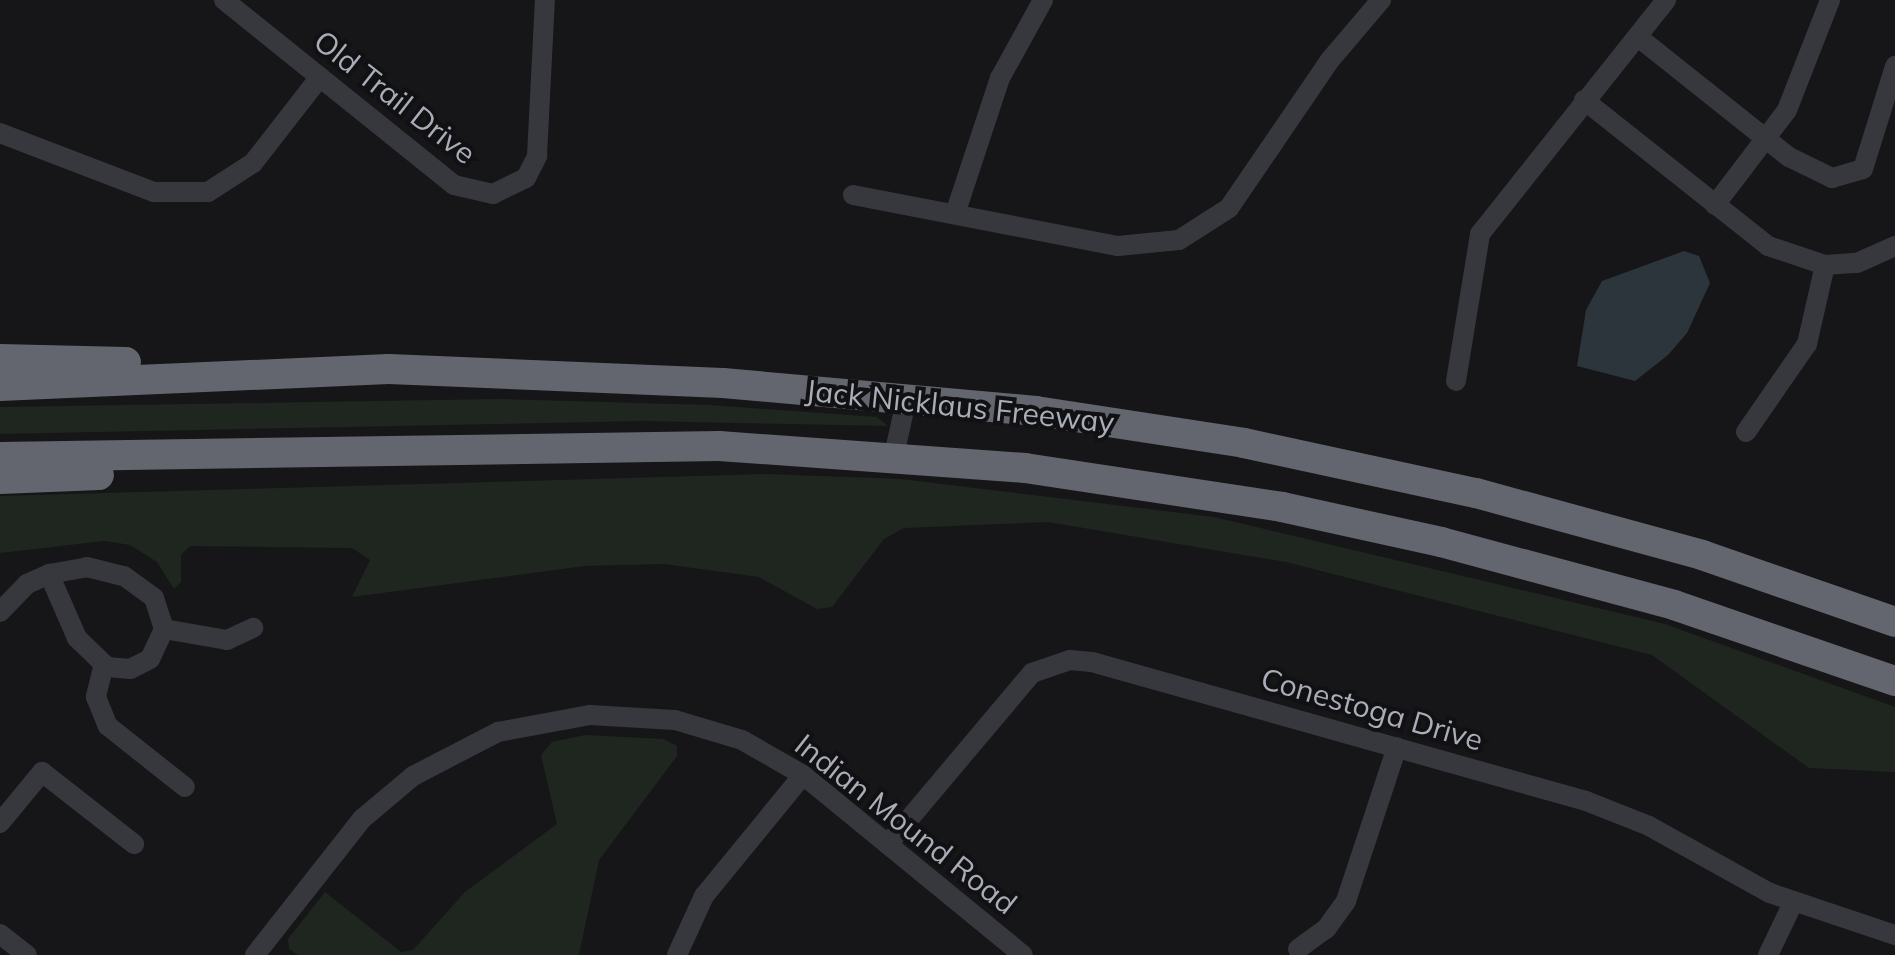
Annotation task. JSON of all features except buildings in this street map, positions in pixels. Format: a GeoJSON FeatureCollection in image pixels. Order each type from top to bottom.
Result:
{"type":"FeatureCollection","features":[{"type":"Feature","properties":{"kind":"highway"},"geometry":{"type":"LineString","coordinates":[[0,359],[389,370]]}},
{"type":"Feature","properties":{"kind":"highway","name":"Jack Nicklaus Freeway"},"geometry":{"type":"LineString","coordinates":[[0,386],[389,370],[907,397],[1150,428],[1358,466],[1702,555],[1895,622]]}},
{"type":"Feature","properties":{"kind":"highway","name":"Jack Nicklaus Freeway"},"geometry":{"type":"LineString","coordinates":[[0,457],[719,446],[894,455],[1107,478],[1364,524],[1641,595],[1895,681]]}},
{"type":"Feature","properties":{"kind":"highway"},"geometry":{"type":"LineString","coordinates":[[0,479],[121,474],[271,453]]}},
{"type":"Feature","properties":{"kind":"street","name":"Old Trail Drive"},"geometry":{"type":"LineString","coordinates":[[224,0],[454,185],[486,194],[517,185],[537,156],[545,0]]}},
{"type":"Feature","properties":{"kind":"street"},"geometry":{"type":"LineString","coordinates":[[955,214],[1000,78],[1043,0]]}},
{"type":"Feature","properties":{"kind":"street"},"geometry":{"type":"LineString","coordinates":[[853,195],[1118,246],[1147,247],[1199,232],[1229,208],[1330,60],[1381,0]]}},
{"type":"Feature","properties":{"kind":"street"},"geometry":{"type":"LineString","coordinates":[[1456,381],[1480,234],[1666,0]]}},
{"type":"Feature","properties":{"kind":"street"},"geometry":{"type":"LineString","coordinates":[[1715,205],[1769,138],[1812,58],[1830,0]]}},
{"type":"Feature","properties":{"kind":"street"},"geometry":{"type":"LineString","coordinates":[[1638,36],[1789,158],[1832,178],[1864,169],[1895,66]]}},
{"type":"Feature","properties":{"kind":"street"},"geometry":{"type":"LineString","coordinates":[[0,133],[154,192],[208,192],[253,163],[320,77]]}},
{"type":"Feature","properties":{"kind":"street"},"geometry":{"type":"LineString","coordinates":[[1584,100],[1768,246],[1825,264],[1857,263],[1895,246]]}},
{"type":"Feature","properties":{"kind":"street"},"geometry":{"type":"LineString","coordinates":[[1746,432],[1807,344],[1825,264]]}},
{"type":"Feature","properties":{"kind":"street"},"geometry":{"type":"LineString","coordinates":[[894,455],[907,397]]}},
{"type":"Feature","properties":{"kind":"street"},"geometry":{"type":"LineString","coordinates":[[0,612],[28,584],[50,574],[88,567],[124,576],[154,598],[164,628],[150,659],[130,669],[104,664],[76,638],[50,574]]}},
{"type":"Feature","properties":{"kind":"street"},"geometry":{"type":"LineString","coordinates":[[164,628],[227,640],[253,628]]}},
{"type":"Feature","properties":{"kind":"street","name":"Conestoga Drive"},"geometry":{"type":"LineString","coordinates":[[888,844],[1015,690],[1032,673],[1070,660],[1396,746],[1625,815],[1793,903],[1895,934]]}},
{"type":"Feature","properties":{"kind":"street"},"geometry":{"type":"LineString","coordinates":[[104,664],[96,697],[108,726],[184,787]]}},
{"type":"Feature","properties":{"kind":"street","name":"Indian Mound Road"},"geometry":{"type":"LineString","coordinates":[[255,955],[362,819],[454,751],[498,732],[559,717],[675,720],[742,740],[804,775],[1024,955]]}},
{"type":"Feature","properties":{"kind":"street"},"geometry":{"type":"LineString","coordinates":[[1298,948],[1326,929],[1346,901],[1396,746]]}},
{"type":"Feature","properties":{"kind":"street"},"geometry":{"type":"LineString","coordinates":[[0,823],[42,772],[134,844]]}},
{"type":"Feature","properties":{"kind":"street"},"geometry":{"type":"LineString","coordinates":[[677,955],[704,896],[804,775]]}},
{"type":"Feature","properties":{"kind":"street"},"geometry":{"type":"LineString","coordinates":[[1768,955],[1793,903]]}},
{"type":"Feature","properties":{"kind":"street"},"geometry":{"type":"LineString","coordinates":[[0,934],[27,955]]}},
{"type":"Feature","properties":{"kind":"shaded area"},"geometry":{"type":"Polygon","coordinates":[[[1684,251],[1699,256],[1710,283],[1687,333],[1668,355],[1635,381],[1577,366],[1586,310],[1602,281],[1684,251]]]}},
{"type":"Feature","properties":{"kind":"shaded area"},"geometry":{"type":"Polygon","coordinates":[[[498,399],[709,405],[877,417],[888,426],[642,421],[0,434],[0,407],[498,399]]]}},
{"type":"Feature","properties":{"kind":"shaded area"},"geometry":{"type":"Polygon","coordinates":[[[768,474],[901,479],[1214,517],[1665,624],[1895,707],[1895,772],[1809,768],[1652,655],[1286,562],[1048,522],[904,528],[884,539],[832,607],[817,609],[759,577],[664,564],[584,566],[352,597],[370,560],[352,548],[190,546],[181,555],[181,582],[174,589],[157,562],[130,545],[104,541],[0,553],[0,496],[768,474]]]}},
{"type":"Feature","properties":{"kind":"shaded area"},"geometry":{"type":"Polygon","coordinates":[[[585,735],[664,739],[677,746],[677,756],[599,860],[579,955],[298,955],[289,949],[288,939],[325,892],[401,952],[413,950],[465,892],[557,824],[541,755],[552,742],[585,735]]]}}]}
